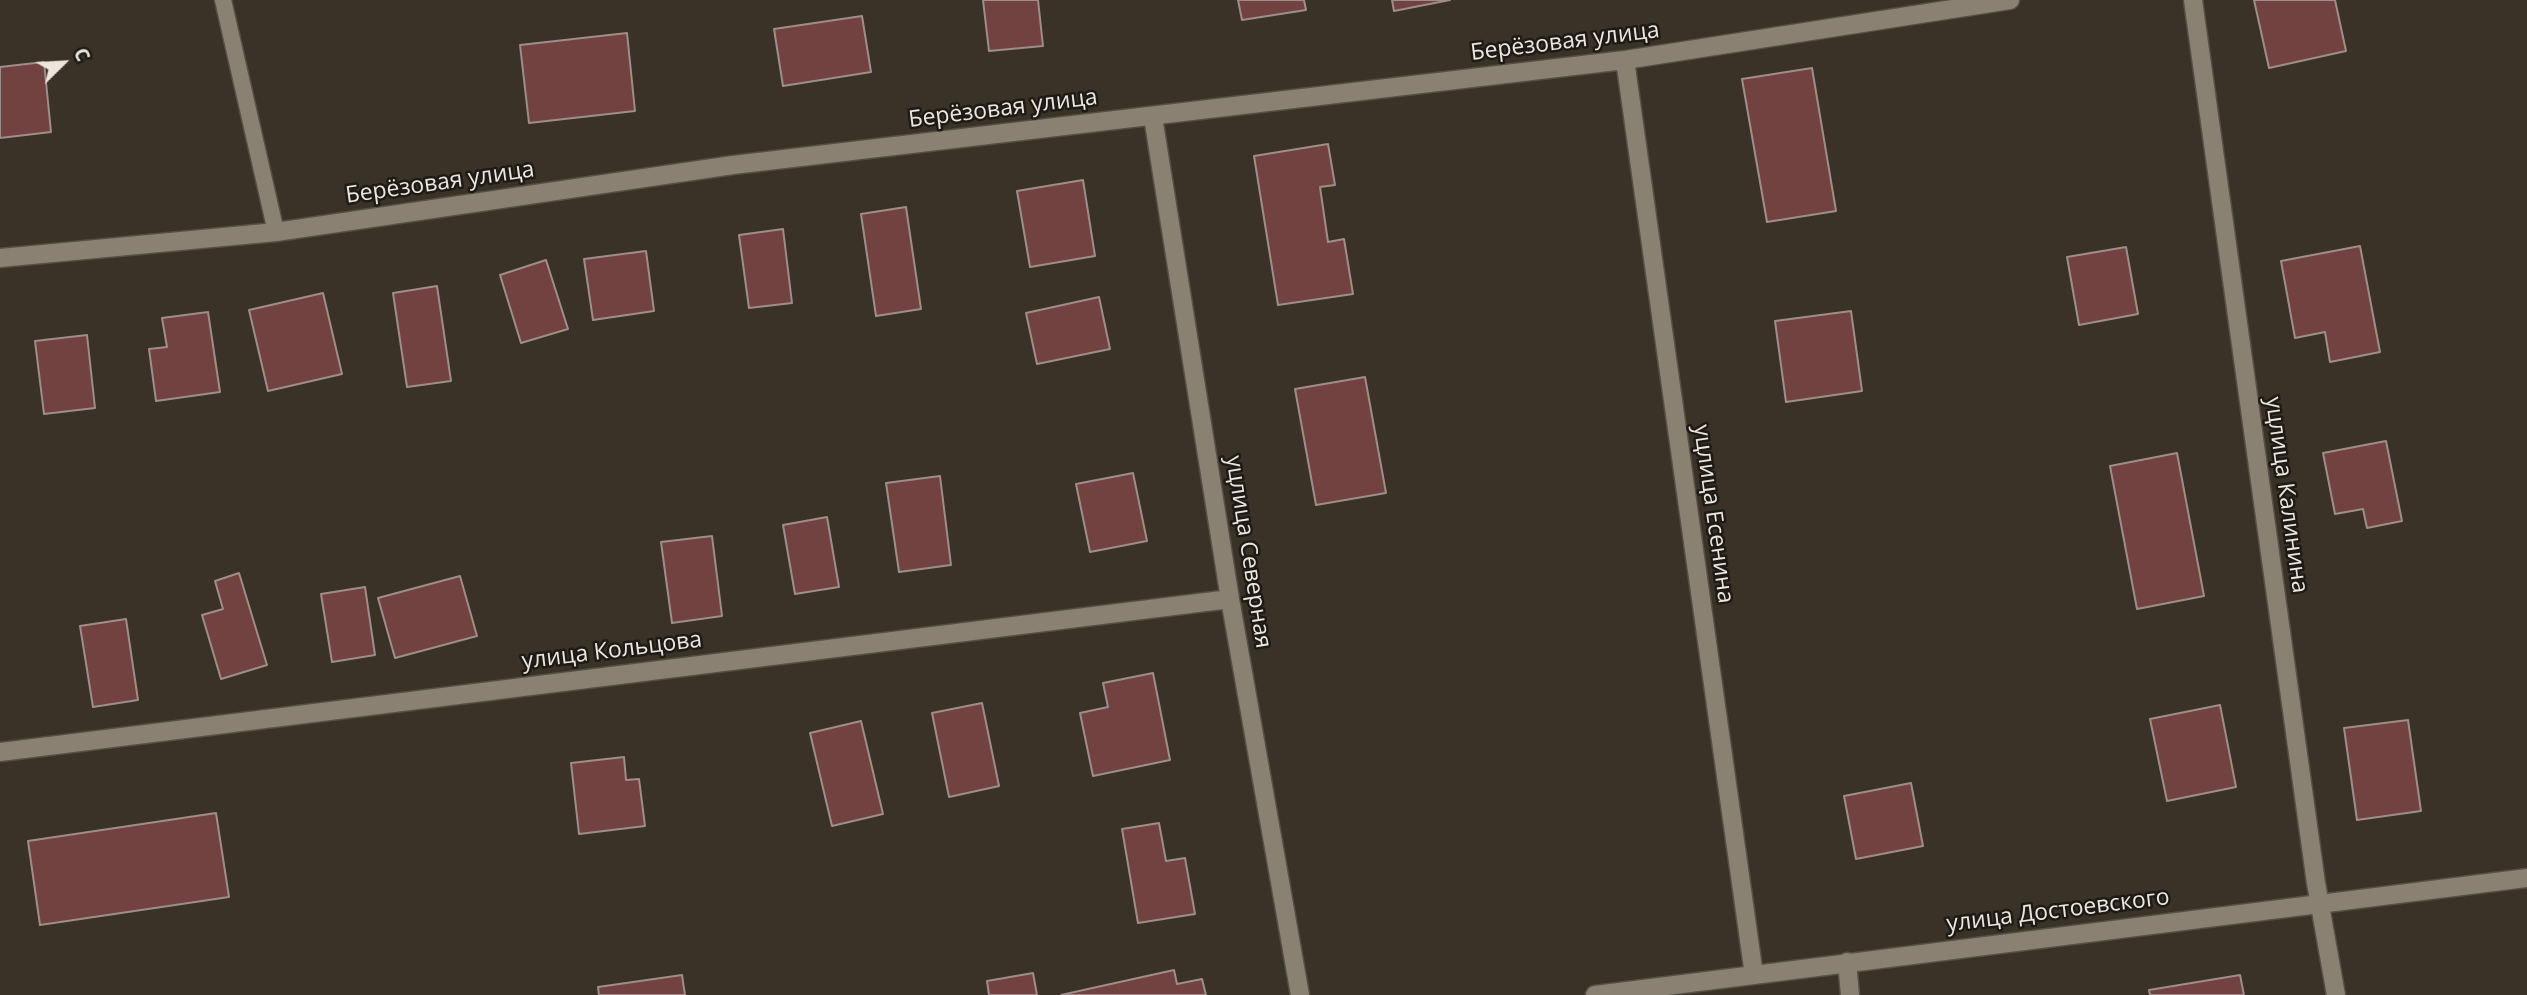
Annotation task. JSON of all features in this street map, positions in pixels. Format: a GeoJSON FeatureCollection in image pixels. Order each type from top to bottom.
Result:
{"type":"FeatureCollection","features":[{"type":"Feature","properties":{"kind":"street","name":"Берёзовая улица"},"geometry":{"type":"LineString","coordinates":[[0,258],[276,232],[733,165],[1625,60],[2010,0]]}},
{"type":"Feature","properties":{"kind":"street","name":"уцлица Калинина"},"geometry":{"type":"LineString","coordinates":[[2193,0],[2319,904],[2336,995]]}},
{"type":"Feature","properties":{"kind":"street","name":"уцлица Есенина"},"geometry":{"type":"LineString","coordinates":[[1625,60],[1754,975]]}},
{"type":"Feature","properties":{"kind":"street","name":"уцлица Северная"},"geometry":{"type":"LineString","coordinates":[[1153,117],[1230,599],[1300,995]]}},
{"type":"Feature","properties":{"kind":"street","name":"улица Кольцова"},"geometry":{"type":"LineString","coordinates":[[0,752],[1230,599]]}},
{"type":"Feature","properties":{"kind":"street","name":"улица Достоевского"},"geometry":{"type":"LineString","coordinates":[[1595,995],[2527,878]]}},
{"type":"Feature","properties":{"kind":"street"},"geometry":{"type":"LineString","coordinates":[[1847,962],[1850,995]]}},
{"type":"Feature","properties":{"kind":"lane"},"geometry":{"type":"LineString","coordinates":[[223,0],[276,232]]}},
{"type":"Feature","properties":{"kind":"building"},"geometry":{"type":"Polygon","coordinates":[[[983,0],[1038,0],[1043,46],[989,51],[983,0]]]}},
{"type":"Feature","properties":{"kind":"building"},"geometry":{"type":"Polygon","coordinates":[[[1238,0],[1304,0],[1306,10],[1242,20],[1238,0]]]}},
{"type":"Feature","properties":{"kind":"building"},"geometry":{"type":"Polygon","coordinates":[[[1392,0],[1450,0],[1394,11],[1392,0]]]}},
{"type":"Feature","properties":{"kind":"building"},"geometry":{"type":"Polygon","coordinates":[[[2254,0],[2335,0],[2346,51],[2269,68],[2254,0]]]}},
{"type":"Feature","properties":{"kind":"building"},"geometry":{"type":"Polygon","coordinates":[[[862,16],[871,72],[783,86],[774,29],[862,16]]]}},
{"type":"Feature","properties":{"kind":"building"},"geometry":{"type":"Polygon","coordinates":[[[627,33],[635,111],[529,123],[520,45],[627,33]]]}},
{"type":"Feature","properties":{"kind":"building"},"geometry":{"type":"Polygon","coordinates":[[[44,62],[51,132],[0,138],[0,67],[44,62]]]}},
{"type":"Feature","properties":{"kind":"building"},"geometry":{"type":"Polygon","coordinates":[[[1812,68],[1836,211],[1767,222],[1742,79],[1812,68]]]}},
{"type":"Feature","properties":{"kind":"building"},"geometry":{"type":"Polygon","coordinates":[[[1328,144],[1335,185],[1320,187],[1328,242],[1344,239],[1353,294],[1278,305],[1254,156],[1328,144]]]}},
{"type":"Feature","properties":{"kind":"building"},"geometry":{"type":"Polygon","coordinates":[[[1083,180],[1095,256],[1030,267],[1017,191],[1083,180]]]}},
{"type":"Feature","properties":{"kind":"building"},"geometry":{"type":"Polygon","coordinates":[[[906,207],[921,309],[876,316],[861,214],[906,207]]]}},
{"type":"Feature","properties":{"kind":"building"},"geometry":{"type":"Polygon","coordinates":[[[783,229],[792,303],[749,308],[739,235],[783,229]]]}},
{"type":"Feature","properties":{"kind":"building"},"geometry":{"type":"Polygon","coordinates":[[[2360,246],[2380,352],[2330,362],[2325,332],[2295,338],[2281,261],[2360,246]]]}},
{"type":"Feature","properties":{"kind":"building"},"geometry":{"type":"Polygon","coordinates":[[[2126,247],[2138,314],[2079,325],[2067,257],[2126,247]]]}},
{"type":"Feature","properties":{"kind":"building"},"geometry":{"type":"Polygon","coordinates":[[[646,251],[654,311],[593,320],[584,259],[646,251]]]}},
{"type":"Feature","properties":{"kind":"building"},"geometry":{"type":"Polygon","coordinates":[[[546,260],[568,329],[521,343],[500,275],[546,260]]]}},
{"type":"Feature","properties":{"kind":"building"},"geometry":{"type":"Polygon","coordinates":[[[437,286],[451,381],[407,387],[393,293],[437,286]]]}},
{"type":"Feature","properties":{"kind":"building"},"geometry":{"type":"Polygon","coordinates":[[[323,293],[342,374],[268,391],[249,310],[323,293]]]}},
{"type":"Feature","properties":{"kind":"building"},"geometry":{"type":"Polygon","coordinates":[[[1099,297],[1110,349],[1037,364],[1026,313],[1099,297]]]}},
{"type":"Feature","properties":{"kind":"building"},"geometry":{"type":"Polygon","coordinates":[[[1851,311],[1862,391],[1786,402],[1775,321],[1851,311]]]}},
{"type":"Feature","properties":{"kind":"building"},"geometry":{"type":"Polygon","coordinates":[[[208,312],[220,392],[156,401],[149,349],[167,347],[162,318],[208,312]]]}},
{"type":"Feature","properties":{"kind":"building"},"geometry":{"type":"Polygon","coordinates":[[[87,335],[95,408],[44,414],[35,341],[87,335]]]}},
{"type":"Feature","properties":{"kind":"building"},"geometry":{"type":"Polygon","coordinates":[[[1365,377],[1386,493],[1316,505],[1295,389],[1365,377]]]}},
{"type":"Feature","properties":{"kind":"building"},"geometry":{"type":"Polygon","coordinates":[[[2386,441],[2402,521],[2367,528],[2363,509],[2335,514],[2323,453],[2386,441]]]}},
{"type":"Feature","properties":{"kind":"building"},"geometry":{"type":"Polygon","coordinates":[[[2177,453],[2204,596],[2137,609],[2110,466],[2177,453]]]}},
{"type":"Feature","properties":{"kind":"building"},"geometry":{"type":"Polygon","coordinates":[[[1133,473],[1147,541],[1090,552],[1076,484],[1133,473]]]}},
{"type":"Feature","properties":{"kind":"building"},"geometry":{"type":"Polygon","coordinates":[[[940,476],[951,565],[899,572],[886,483],[940,476]]]}},
{"type":"Feature","properties":{"kind":"building"},"geometry":{"type":"Polygon","coordinates":[[[827,517],[839,587],[795,594],[783,525],[827,517]]]}},
{"type":"Feature","properties":{"kind":"building"},"geometry":{"type":"Polygon","coordinates":[[[712,536],[722,616],[672,623],[661,542],[712,536]]]}},
{"type":"Feature","properties":{"kind":"building"},"geometry":{"type":"Polygon","coordinates":[[[239,573],[267,665],[221,679],[202,615],[223,609],[215,581],[239,573]]]}},
{"type":"Feature","properties":{"kind":"building"},"geometry":{"type":"Polygon","coordinates":[[[460,576],[477,636],[395,658],[378,598],[460,576]]]}},
{"type":"Feature","properties":{"kind":"building"},"geometry":{"type":"Polygon","coordinates":[[[365,587],[375,655],[332,662],[321,594],[365,587]]]}},
{"type":"Feature","properties":{"kind":"building"},"geometry":{"type":"Polygon","coordinates":[[[126,619],[138,700],[93,707],[80,626],[126,619]]]}},
{"type":"Feature","properties":{"kind":"building"},"geometry":{"type":"Polygon","coordinates":[[[1153,673],[1170,760],[1093,776],[1080,713],[1108,707],[1103,683],[1153,673]]]}},
{"type":"Feature","properties":{"kind":"building"},"geometry":{"type":"Polygon","coordinates":[[[982,703],[999,786],[949,797],[932,713],[982,703]]]}},
{"type":"Feature","properties":{"kind":"building"},"geometry":{"type":"Polygon","coordinates":[[[2220,705],[2236,787],[2167,801],[2150,719],[2220,705]]]}},
{"type":"Feature","properties":{"kind":"building"},"geometry":{"type":"Polygon","coordinates":[[[2408,720],[2421,811],[2357,820],[2344,728],[2408,720]]]}},
{"type":"Feature","properties":{"kind":"building"},"geometry":{"type":"Polygon","coordinates":[[[861,721],[883,814],[832,826],[810,733],[861,721]]]}},
{"type":"Feature","properties":{"kind":"building"},"geometry":{"type":"Polygon","coordinates":[[[624,757],[626,780],[639,779],[645,826],[579,834],[571,763],[624,757]]]}},
{"type":"Feature","properties":{"kind":"building"},"geometry":{"type":"Polygon","coordinates":[[[1911,783],[1923,846],[1856,859],[1844,796],[1911,783]]]}},
{"type":"Feature","properties":{"kind":"building"},"geometry":{"type":"Polygon","coordinates":[[[216,813],[229,897],[40,925],[28,841],[216,813]]]}},
{"type":"Feature","properties":{"kind":"building"},"geometry":{"type":"Polygon","coordinates":[[[1159,823],[1166,861],[1185,858],[1195,914],[1138,923],[1122,829],[1159,823]]]}},
{"type":"Feature","properties":{"kind":"building"},"geometry":{"type":"Polygon","coordinates":[[[1174,970],[1177,984],[1202,979],[1206,995],[1061,995],[1174,970]]]}},
{"type":"Feature","properties":{"kind":"building"},"geometry":{"type":"Polygon","coordinates":[[[1033,973],[1037,995],[989,995],[987,981],[1033,973]]]}},
{"type":"Feature","properties":{"kind":"building"},"geometry":{"type":"Polygon","coordinates":[[[682,975],[685,995],[599,995],[598,987],[682,975]]]}},
{"type":"Feature","properties":{"kind":"building"},"geometry":{"type":"Polygon","coordinates":[[[2240,975],[2244,995],[2150,995],[2149,990],[2240,975]]]}}]}
